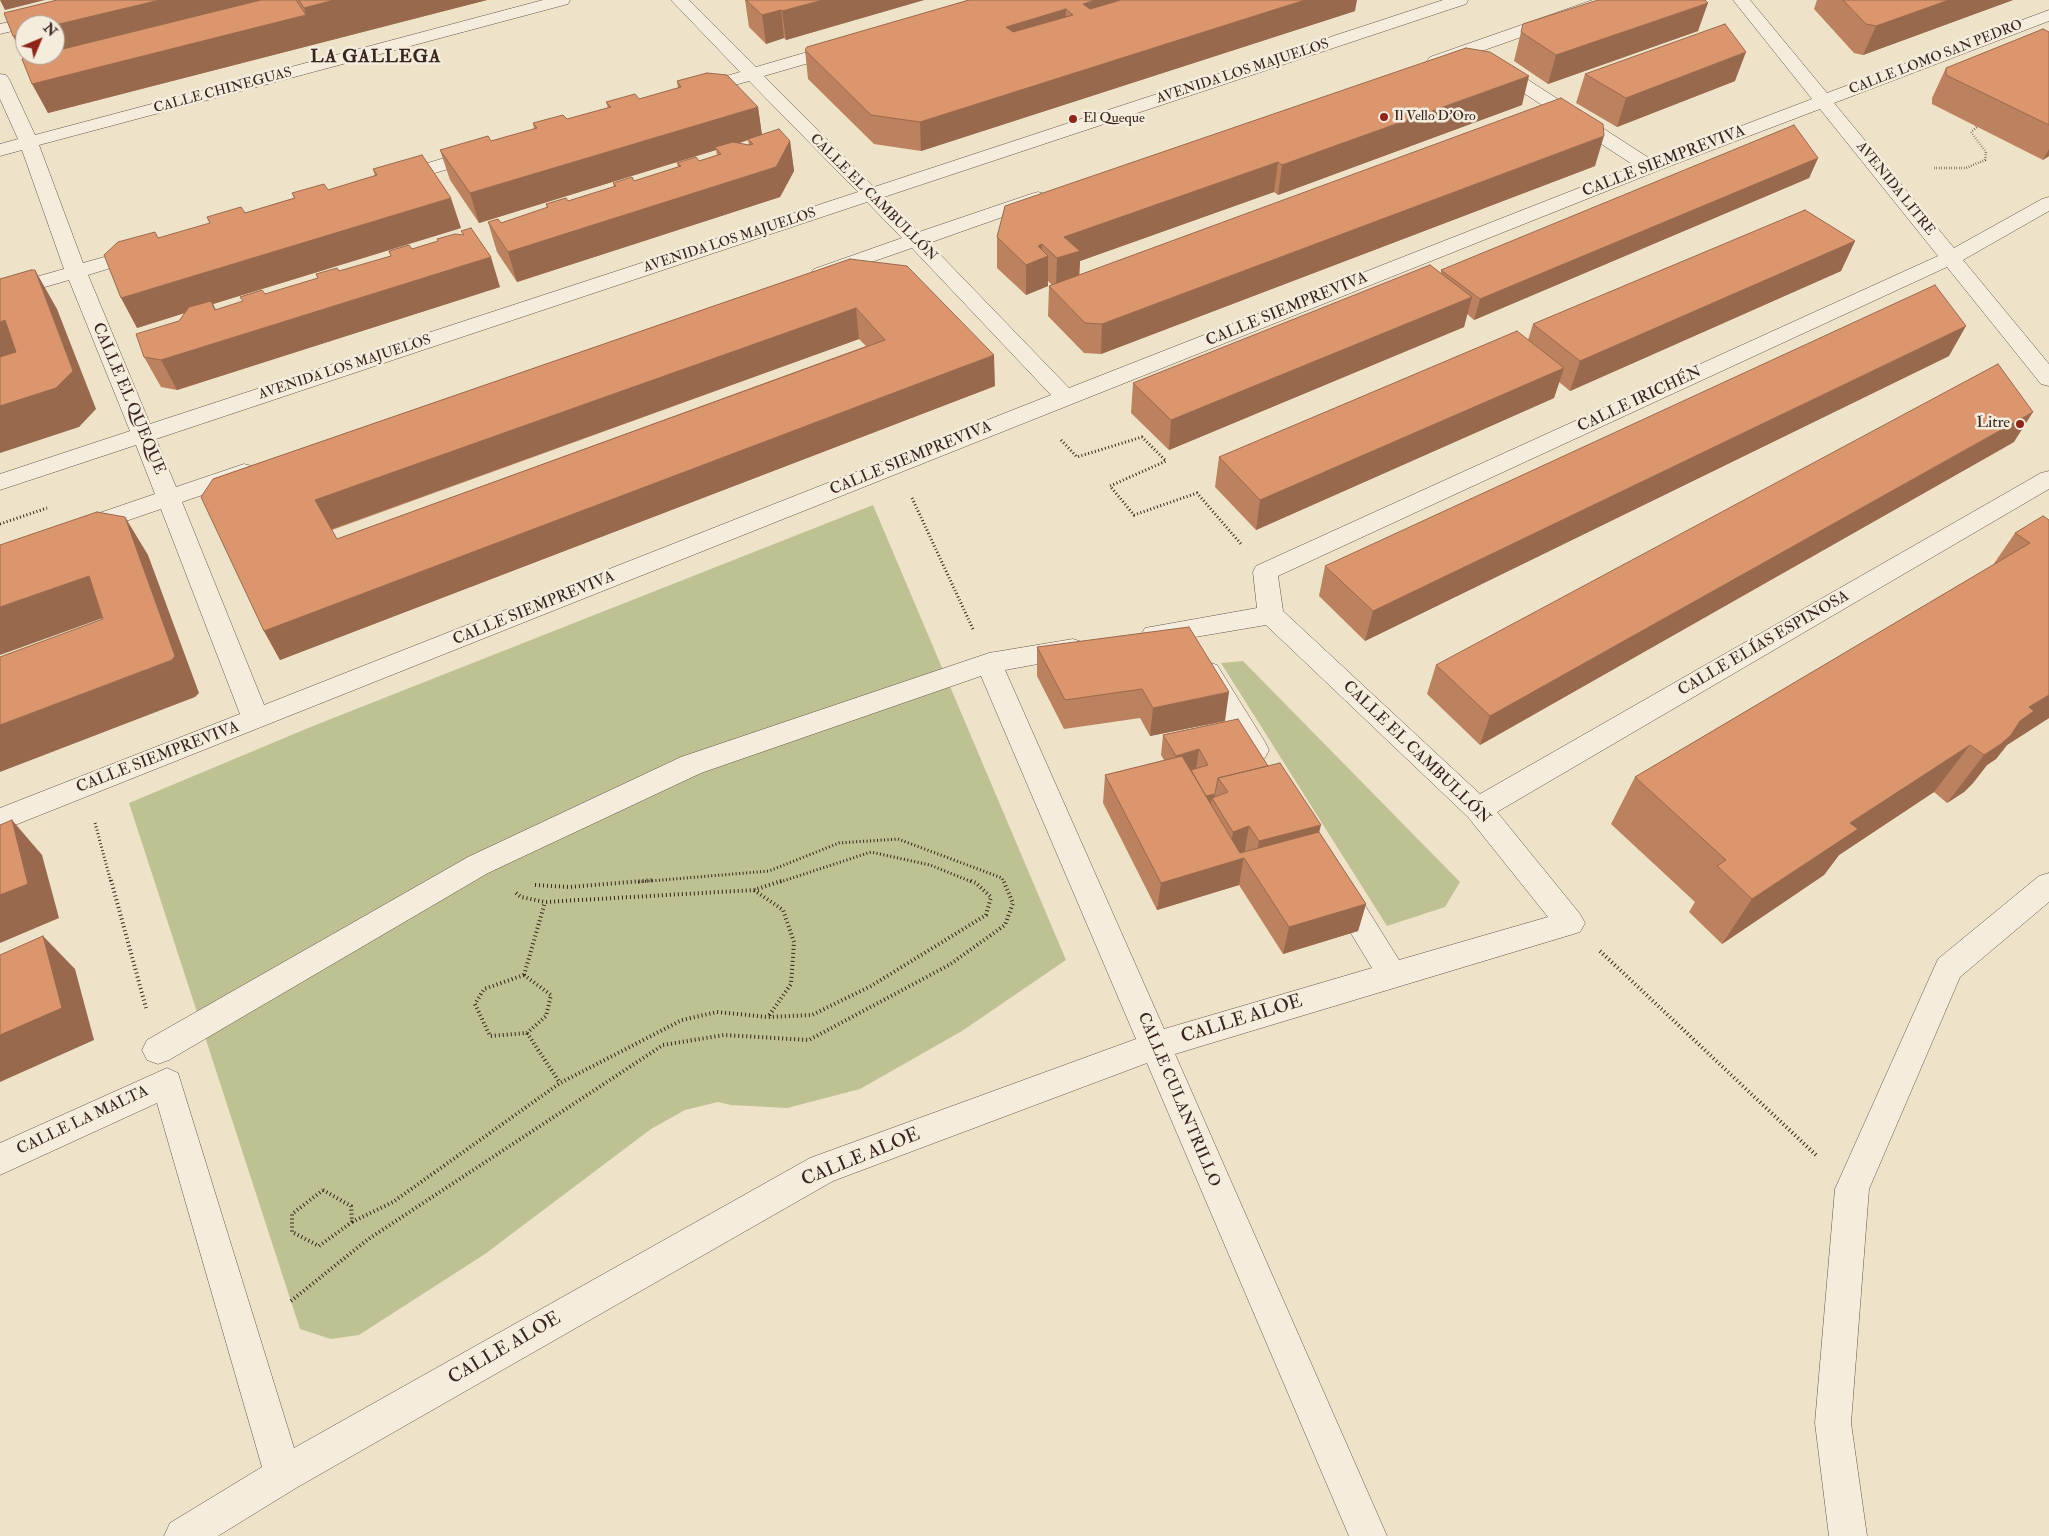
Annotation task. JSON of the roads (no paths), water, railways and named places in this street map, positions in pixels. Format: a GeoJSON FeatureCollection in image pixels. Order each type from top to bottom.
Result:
{"type":"FeatureCollection","features":[{"type":"Feature","properties":{"kind":"street","name":"CALLE CHINEGUAS"},"geometry":{"type":"LineString","coordinates":[[0,150],[562,0]]}},
{"type":"Feature","properties":{"kind":"street","name":"CALLE EL CAMBULLÓN"},"geometry":{"type":"LineString","coordinates":[[679,0],[915,240],[1066,398]]}},
{"type":"Feature","properties":{"kind":"street","name":"AVENIDA LOS MAJUELOS"},"geometry":{"type":"LineString","coordinates":[[0,482],[870,195],[1403,11],[1460,0]]}},
{"type":"Feature","properties":{"kind":"street"},"geometry":{"type":"LineString","coordinates":[[1421,66],[1610,0]]}},
{"type":"Feature","properties":{"kind":"street","name":"AVENIDA LITRE"},"geometry":{"type":"LineString","coordinates":[[1741,0],[2049,379]]}},
{"type":"Feature","properties":{"kind":"street","name":"CALLE LOMO SAN PEDRO"},"geometry":{"type":"LineString","coordinates":[[1822,100],[2049,15]]}},
{"type":"Feature","properties":{"kind":"street"},"geometry":{"type":"LineString","coordinates":[[0,29],[15,26]]}},
{"type":"Feature","properties":{"kind":"street"},"geometry":{"type":"LineString","coordinates":[[675,97],[854,44]]}},
{"type":"Feature","properties":{"kind":"street"},"geometry":{"type":"LineString","coordinates":[[1468,50],[1650,167]]}},
{"type":"Feature","properties":{"kind":"street","name":"CALLE EL QUEQUE"},"geometry":{"type":"LineString","coordinates":[[0,79],[29,142],[76,272],[169,498],[256,719]]}},
{"type":"Feature","properties":{"kind":"street","name":"CALLE SIEMPREVIVA"},"geometry":{"type":"LineString","coordinates":[[0,820],[1033,410],[1822,100]]}},
{"type":"Feature","properties":{"kind":"street"},"geometry":{"type":"LineString","coordinates":[[380,183],[494,150]]}},
{"type":"Feature","properties":{"kind":"street"},"geometry":{"type":"LineString","coordinates":[[802,280],[1056,192]]}},
{"type":"Feature","properties":{"kind":"street","name":"CALLE IRICHÉN"},"geometry":{"type":"LineString","coordinates":[[1271,615],[1265,572],[1950,258],[2049,203]]}},
{"type":"Feature","properties":{"kind":"street"},"geometry":{"type":"LineString","coordinates":[[0,294],[161,247]]}},
{"type":"Feature","properties":{"kind":"street"},"geometry":{"type":"LineString","coordinates":[[66,534],[263,465]]}},
{"type":"Feature","properties":{"kind":"street","name":"CALLE ELÍAS ESPINOSA"},"geometry":{"type":"LineString","coordinates":[[1478,808],[2049,479]]}},
{"type":"Feature","properties":{"kind":"street","name":"CALLE EL CAMBULLÓN"},"geometry":{"type":"LineString","coordinates":[[1271,615],[1478,808],[1570,923]]}},
{"type":"Feature","properties":{"kind":"street"},"geometry":{"type":"LineString","coordinates":[[1134,638],[1271,615]]}},
{"type":"Feature","properties":{"kind":"street"},"geometry":{"type":"LineString","coordinates":[[1182,630],[1269,773]]}},
{"type":"Feature","properties":{"kind":"street"},"geometry":{"type":"LineString","coordinates":[[158,1050],[487,860],[691,765],[989,663],[1095,645]]}},
{"type":"Feature","properties":{"kind":"street","name":"CALLE CULANTRILLO"},"geometry":{"type":"LineString","coordinates":[[989,663],[1368,1536]]}},
{"type":"Feature","properties":{"kind":"street"},"geometry":{"type":"LineString","coordinates":[[1331,874],[1392,975]]}},
{"type":"Feature","properties":{"kind":"street"},"geometry":{"type":"LineString","coordinates":[[1848,1536],[1833,1423],[1852,1189],[1949,968],[2049,885]]}},
{"type":"Feature","properties":{"kind":"street","name":"CALLE ALOE"},"geometry":{"type":"LineString","coordinates":[[183,1536],[283,1475],[822,1169],[1155,1046],[1570,923]]}},
{"type":"Feature","properties":{"kind":"street","name":"CALLE LA MALTA"},"geometry":{"type":"LineString","coordinates":[[0,1159],[167,1083],[283,1475]]}},
{"type":"Feature","properties":{"kind":"place","name":"Il Vello D'Oro"},"geometry":{"type":"Point","coordinates":[1384,117]}},
{"type":"Feature","properties":{"kind":"place","name":"El Queque"},"geometry":{"type":"Point","coordinates":[1073,119]}},
{"type":"Feature","properties":{"kind":"place","name":"Litre"},"geometry":{"type":"Point","coordinates":[2020,424]}},
{"type":"Feature","properties":{"kind":"district","name":"LA GALLEGA"},"geometry":{"type":"Point","coordinates":[376,58]}}]}
